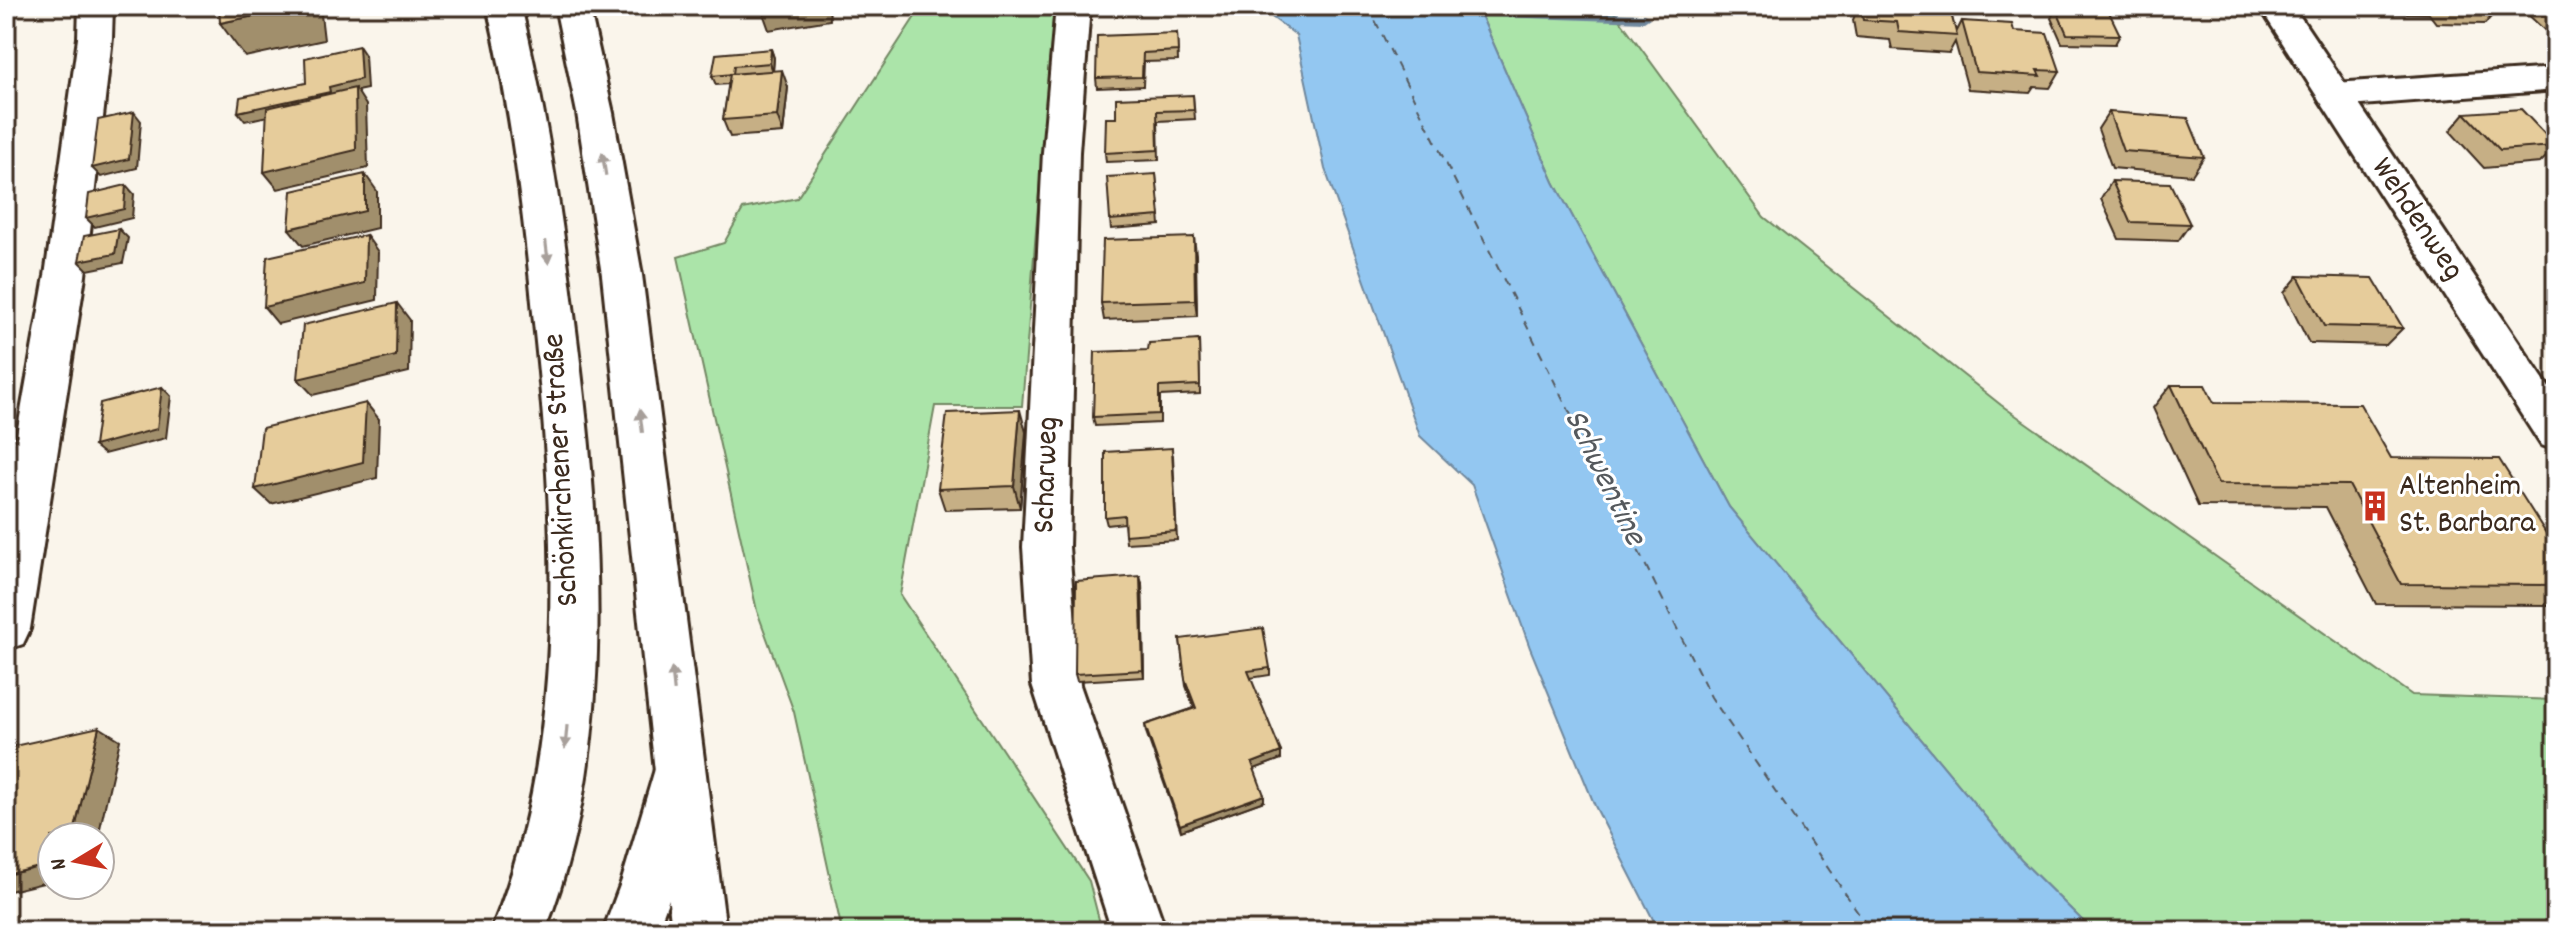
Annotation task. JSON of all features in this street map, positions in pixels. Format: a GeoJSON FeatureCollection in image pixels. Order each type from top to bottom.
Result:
{"type":"FeatureCollection","features":[{"type":"Feature","properties":{"kind":"main road"},"geometry":{"type":"LineString","coordinates":[[6,629],[65,276],[95,38],[96,6]]}},
{"type":"Feature","properties":{"kind":"main road","name":"Schönkirchener Straße"},"geometry":{"type":"LineString","coordinates":[[504,6],[529,123],[561,373],[570,510],[573,660],[561,773],[541,871],[518,931]]}},
{"type":"Feature","properties":{"kind":"main road"},"geometry":{"type":"LineString","coordinates":[[572,6],[597,117],[620,272],[666,622],[699,931]]}},
{"type":"Feature","properties":{"kind":"main road","name":"Scharweg"},"geometry":{"type":"LineString","coordinates":[[1073,6],[1061,152],[1046,547],[1056,685],[1139,931]]}},
{"type":"Feature","properties":{"kind":"main road","name":"Wehdenweg"},"geometry":{"type":"LineString","coordinates":[[2276,6],[2556,433]]}},
{"type":"Feature","properties":{"kind":"main road"},"geometry":{"type":"LineString","coordinates":[[2335,95],[2556,79]]}},
{"type":"Feature","properties":{"kind":"main road"},"geometry":{"type":"LineString","coordinates":[[630,931],[652,867],[681,757]]}},
{"type":"Feature","properties":{"kind":"green space"},"geometry":{"type":"Polygon","coordinates":[[[922,6],[1054,6],[1022,406],[935,406],[900,595],[1089,881],[1102,931],[842,931],[794,712],[757,611],[678,257],[724,243],[743,209],[797,198],[922,6]]]}},
{"type":"Feature","properties":{"kind":"green space"},"geometry":{"type":"Polygon","coordinates":[[[1477,6],[1610,6],[1764,217],[2001,405],[2412,695],[2556,700],[2556,931],[2093,931],[2021,860],[1729,507],[1554,182],[1477,6]]]}},
{"type":"Feature","properties":{"kind":"water","name":"Schwentine"},"geometry":{"type":"Polygon","coordinates":[[[1257,6],[1477,6],[1554,182],[1729,507],[2021,860],[2093,931],[1659,931],[1595,806],[1530,648],[1472,485],[1420,436],[1325,169],[1296,35],[1257,6]]]}},
{"type":"Feature","properties":{"kind":"building"},"geometry":{"type":"Polygon","coordinates":[[[219,6],[302,6],[220,23],[219,6]]]}},
{"type":"Feature","properties":{"kind":"building"},"geometry":{"type":"Polygon","coordinates":[[[762,6],[805,6],[763,13],[762,6]]]}},
{"type":"Feature","properties":{"kind":"building"},"geometry":{"type":"Polygon","coordinates":[[[1860,6],[1949,6],[1957,36],[1899,32],[1897,22],[1863,20],[1860,6]]]}},
{"type":"Feature","properties":{"kind":"building"},"geometry":{"type":"Polygon","coordinates":[[[2056,9],[2108,10],[2120,35],[2067,34],[2056,9]]]}},
{"type":"Feature","properties":{"kind":"building"},"geometry":{"type":"Polygon","coordinates":[[[1962,21],[2012,24],[2014,31],[2047,33],[2060,71],[2037,70],[2040,76],[1976,72],[1962,21]]]}},
{"type":"Feature","properties":{"kind":"building"},"geometry":{"type":"Polygon","coordinates":[[[1177,33],[1178,51],[1143,53],[1142,77],[1096,78],[1097,36],[1177,33]]]}},
{"type":"Feature","properties":{"kind":"building"},"geometry":{"type":"Polygon","coordinates":[[[359,46],[361,79],[329,87],[330,92],[238,112],[240,97],[306,83],[305,58],[359,46]]]}},
{"type":"Feature","properties":{"kind":"building"},"geometry":{"type":"Polygon","coordinates":[[[771,49],[770,63],[734,66],[733,74],[712,76],[716,54],[771,49]]]}},
{"type":"Feature","properties":{"kind":"building"},"geometry":{"type":"Polygon","coordinates":[[[782,70],[777,116],[723,120],[730,74],[782,70]]]}},
{"type":"Feature","properties":{"kind":"building"},"geometry":{"type":"Polygon","coordinates":[[[355,88],[356,150],[264,172],[267,108],[355,88]]]}},
{"type":"Feature","properties":{"kind":"building"},"geometry":{"type":"Polygon","coordinates":[[[1193,95],[1194,110],[1157,111],[1158,150],[1105,153],[1106,118],[1116,118],[1116,98],[1193,95]]]}},
{"type":"Feature","properties":{"kind":"building"},"geometry":{"type":"Polygon","coordinates":[[[2521,109],[2556,146],[2500,150],[2465,113],[2521,109]]]}},
{"type":"Feature","properties":{"kind":"building"},"geometry":{"type":"Polygon","coordinates":[[[134,112],[129,159],[92,168],[98,120],[134,112]]]}},
{"type":"Feature","properties":{"kind":"building"},"geometry":{"type":"Polygon","coordinates":[[[2109,112],[2188,118],[2204,157],[2123,151],[2109,112]]]}},
{"type":"Feature","properties":{"kind":"building"},"geometry":{"type":"Polygon","coordinates":[[[365,174],[365,211],[289,229],[292,191],[365,174]]]}},
{"type":"Feature","properties":{"kind":"building"},"geometry":{"type":"Polygon","coordinates":[[[1156,174],[1160,216],[1110,220],[1107,177],[1156,174]]]}},
{"type":"Feature","properties":{"kind":"building"},"geometry":{"type":"Polygon","coordinates":[[[2112,181],[2170,183],[2190,224],[2130,222],[2112,181]]]}},
{"type":"Feature","properties":{"kind":"building"},"geometry":{"type":"Polygon","coordinates":[[[126,185],[124,209],[86,218],[89,194],[126,185]]]}},
{"type":"Feature","properties":{"kind":"building"},"geometry":{"type":"Polygon","coordinates":[[[119,229],[115,254],[79,261],[84,236],[119,229]]]}},
{"type":"Feature","properties":{"kind":"building"},"geometry":{"type":"Polygon","coordinates":[[[366,235],[365,283],[264,307],[267,257],[366,235]]]}},
{"type":"Feature","properties":{"kind":"building"},"geometry":{"type":"Polygon","coordinates":[[[1194,237],[1195,300],[1101,303],[1103,240],[1194,237]]]}},
{"type":"Feature","properties":{"kind":"building"},"geometry":{"type":"Polygon","coordinates":[[[2298,276],[2373,278],[2403,328],[2324,326],[2298,276]]]}},
{"type":"Feature","properties":{"kind":"building"},"geometry":{"type":"Polygon","coordinates":[[[397,303],[396,356],[298,379],[303,325],[397,303]]]}},
{"type":"Feature","properties":{"kind":"building"},"geometry":{"type":"Polygon","coordinates":[[[1199,340],[1200,385],[1159,387],[1159,414],[1093,417],[1095,352],[1148,350],[1149,343],[1199,340]]]}},
{"type":"Feature","properties":{"kind":"building","name":"Altenheim St. Barbara"},"geometry":{"type":"Polygon","coordinates":[[[2171,385],[2205,385],[2214,403],[2360,404],[2391,458],[2499,459],[2556,549],[2556,585],[2401,584],[2349,485],[2218,484],[2171,385]]]}},
{"type":"Feature","properties":{"kind":"building"},"geometry":{"type":"Polygon","coordinates":[[[162,387],[157,429],[94,446],[100,403],[162,387]]]}},
{"type":"Feature","properties":{"kind":"building"},"geometry":{"type":"Polygon","coordinates":[[[366,403],[363,462],[255,489],[262,428],[366,403]]]}},
{"type":"Feature","properties":{"kind":"building"},"geometry":{"type":"Polygon","coordinates":[[[1020,410],[1014,486],[938,489],[947,413],[1020,410]]]}},
{"type":"Feature","properties":{"kind":"building"},"geometry":{"type":"Polygon","coordinates":[[[1172,448],[1176,531],[1125,535],[1124,515],[1105,517],[1105,452],[1172,448]]]}},
{"type":"Feature","properties":{"kind":"building"},"geometry":{"type":"Polygon","coordinates":[[[1140,576],[1143,670],[1075,674],[1076,581],[1140,576]]]}},
{"type":"Feature","properties":{"kind":"building"},"geometry":{"type":"Polygon","coordinates":[[[1263,628],[1270,668],[1248,671],[1281,752],[1252,763],[1264,795],[1180,825],[1145,725],[1196,708],[1185,679],[1180,639],[1263,628]]]}},
{"type":"Feature","properties":{"kind":"building"},"geometry":{"type":"Polygon","coordinates":[[[99,727],[77,821],[36,821],[36,868],[6,875],[6,778],[14,746],[99,727]]]}},
{"type":"Feature","properties":{"kind":"waterway"},"geometry":{"type":"LineString","coordinates":[[1478,13],[1644,18]]}},
{"type":"Feature","properties":{"kind":"ferry route"},"geometry":{"type":"LineString","coordinates":[[1368,6],[1711,697],[1871,931]]}},
{"type":"Feature","properties":{"kind":"place","name":"Altenheim St. Barbara"},"geometry":{"type":"Point","coordinates":[2375,506]}}]}
